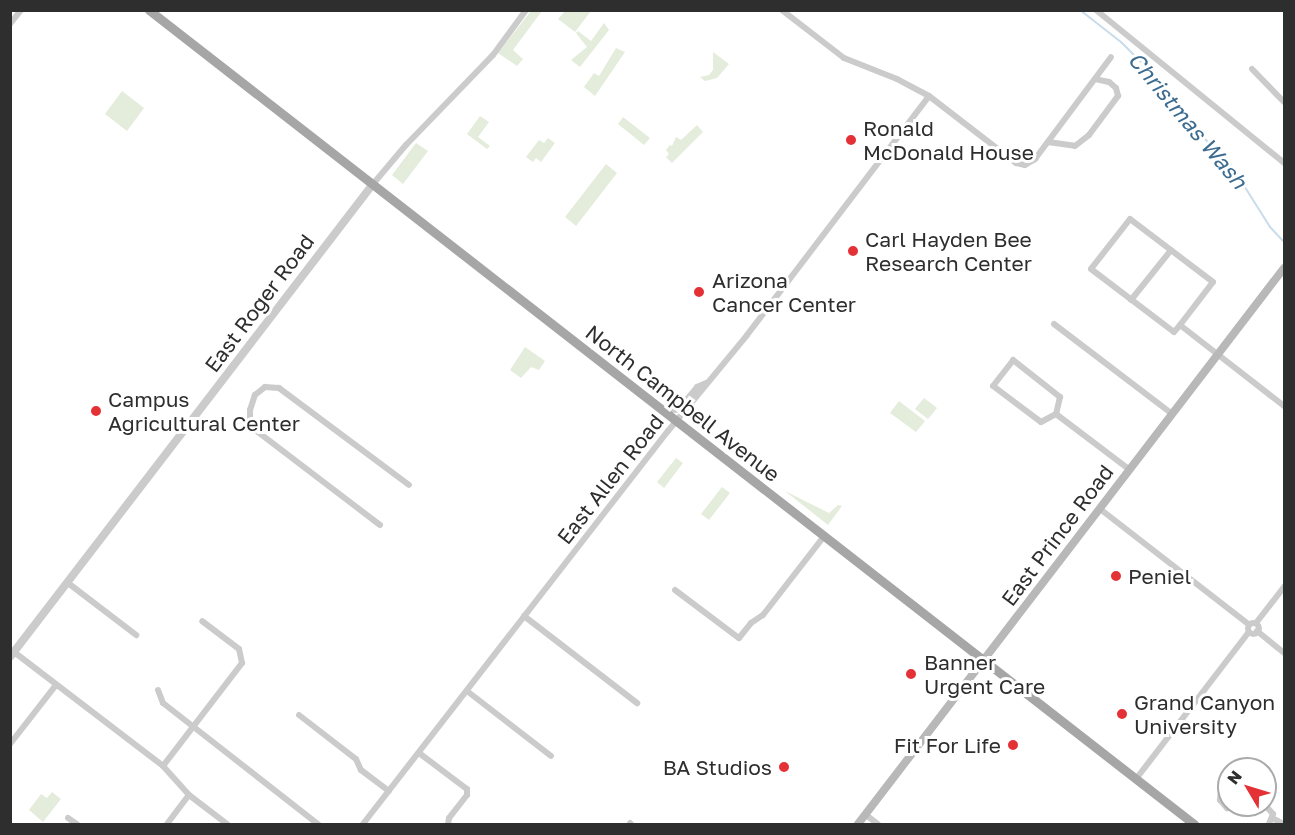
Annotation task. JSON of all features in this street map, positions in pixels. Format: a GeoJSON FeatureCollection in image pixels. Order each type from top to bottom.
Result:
{"type":"FeatureCollection","features":[{"type":"Feature","properties":{"kind":"main road","name":"North Campbell Avenue"},"geometry":{"type":"LineString","coordinates":[[149,10],[1194,825]]}},
{"type":"Feature","properties":{"kind":"main road","name":"East Prince Road"},"geometry":{"type":"LineString","coordinates":[[858,825],[1284,268]]}},
{"type":"Feature","properties":{"kind":"street"},"geometry":{"type":"LineString","coordinates":[[10,24],[21,10]]}},
{"type":"Feature","properties":{"kind":"street","name":"East Roger Road"},"geometry":{"type":"LineString","coordinates":[[12,654],[373,184],[406,145],[457,95],[493,55],[526,10]]}},
{"type":"Feature","properties":{"kind":"street"},"geometry":{"type":"LineString","coordinates":[[782,10],[844,58],[897,79],[930,96],[1016,163],[1025,165],[1035,159],[1111,57]]}},
{"type":"Feature","properties":{"kind":"street"},"geometry":{"type":"LineString","coordinates":[[1096,10],[1284,163]]}},
{"type":"Feature","properties":{"kind":"street"},"geometry":{"type":"LineString","coordinates":[[1252,69],[1284,102]]}},
{"type":"Feature","properties":{"kind":"street"},"geometry":{"type":"LineString","coordinates":[[1048,142],[1075,146],[1089,135],[1118,96],[1116,88],[1108,82],[1095,79]]}},
{"type":"Feature","properties":{"kind":"street","name":"East Allen Road"},"geometry":{"type":"LineString","coordinates":[[363,825],[677,420],[747,335],[930,96]]}},
{"type":"Feature","properties":{"kind":"street"},"geometry":{"type":"LineString","coordinates":[[1130,219],[1171,250],[1213,282],[1174,332],[1092,269],[1130,219]]}},
{"type":"Feature","properties":{"kind":"street"},"geometry":{"type":"LineString","coordinates":[[1131,300],[1171,250]]}},
{"type":"Feature","properties":{"kind":"street"},"geometry":{"type":"LineString","coordinates":[[1054,324],[1172,414]]}},
{"type":"Feature","properties":{"kind":"street"},"geometry":{"type":"LineString","coordinates":[[1180,325],[1284,406]]}},
{"type":"Feature","properties":{"kind":"street"},"geometry":{"type":"LineString","coordinates":[[1013,360],[1060,397],[1056,414],[1041,422],[993,386],[1013,360]]}},
{"type":"Feature","properties":{"kind":"street"},"geometry":{"type":"LineString","coordinates":[[661,408],[678,410],[697,387],[706,383]]}},
{"type":"Feature","properties":{"kind":"street"},"geometry":{"type":"LineString","coordinates":[[380,525],[250,426],[250,410],[255,395],[265,387],[279,388],[409,485]]}},
{"type":"Feature","properties":{"kind":"street"},"geometry":{"type":"LineString","coordinates":[[1056,414],[1130,470]]}},
{"type":"Feature","properties":{"kind":"street"},"geometry":{"type":"LineString","coordinates":[[1100,509],[1248,624],[1256,623],[1284,587]]}},
{"type":"Feature","properties":{"kind":"street"},"geometry":{"type":"LineString","coordinates":[[675,590],[739,638],[751,623],[763,615],[825,536]]}},
{"type":"Feature","properties":{"kind":"street"},"geometry":{"type":"LineString","coordinates":[[68,583],[136,635]]}},
{"type":"Feature","properties":{"kind":"street"},"geometry":{"type":"LineString","coordinates":[[524,616],[637,702]]}},
{"type":"Feature","properties":{"kind":"street"},"geometry":{"type":"LineString","coordinates":[[163,766],[242,663],[239,649],[202,621]]}},
{"type":"Feature","properties":{"kind":"street"},"geometry":{"type":"LineString","coordinates":[[1256,623],[1257,631],[1284,653]]}},
{"type":"Feature","properties":{"kind":"street"},"geometry":{"type":"LineString","coordinates":[[1136,779],[1249,632],[1248,624]]}},
{"type":"Feature","properties":{"kind":"street"},"geometry":{"type":"LineString","coordinates":[[1249,632],[1257,631]]}},
{"type":"Feature","properties":{"kind":"street"},"geometry":{"type":"LineString","coordinates":[[12,654],[163,766],[189,795],[227,825]]}},
{"type":"Feature","properties":{"kind":"street"},"geometry":{"type":"LineString","coordinates":[[10,744],[56,685]]}},
{"type":"Feature","properties":{"kind":"street"},"geometry":{"type":"LineString","coordinates":[[158,690],[163,703],[318,825]]}},
{"type":"Feature","properties":{"kind":"street"},"geometry":{"type":"LineString","coordinates":[[467,691],[552,756]]}},
{"type":"Feature","properties":{"kind":"street"},"geometry":{"type":"LineString","coordinates":[[299,716],[356,759],[361,770],[389,791]]}},
{"type":"Feature","properties":{"kind":"street"},"geometry":{"type":"LineString","coordinates":[[419,753],[467,789],[467,795],[449,818],[448,825]]}},
{"type":"Feature","properties":{"kind":"street"},"geometry":{"type":"LineString","coordinates":[[167,825],[189,795]]}},
{"type":"Feature","properties":{"kind":"street"},"geometry":{"type":"LineString","coordinates":[[866,815],[878,825]]}},
{"type":"Feature","properties":{"kind":"street"},"geometry":{"type":"LineString","coordinates":[[68,818],[77,825]]}},
{"type":"Feature","properties":{"kind":"street"},"geometry":{"type":"LineString","coordinates":[[1270,821],[1284,824]]}},
{"type":"Feature","properties":{"kind":"green space"},"geometry":{"type":"Polygon","coordinates":[[[531,11],[542,11],[513,50],[523,59],[517,66],[498,53],[531,11]]]}},
{"type":"Feature","properties":{"kind":"green space"},"geometry":{"type":"Polygon","coordinates":[[[565,11],[591,11],[575,32],[558,19],[565,11]]]}},
{"type":"Feature","properties":{"kind":"green space"},"geometry":{"type":"Polygon","coordinates":[[[604,23],[609,30],[580,67],[571,60],[587,47],[576,33],[578,31],[591,41],[604,23]]]}},
{"type":"Feature","properties":{"kind":"green space"},"geometry":{"type":"Polygon","coordinates":[[[616,48],[625,52],[595,96],[584,87],[594,73],[599,76],[616,48]]]}},
{"type":"Feature","properties":{"kind":"green space"},"geometry":{"type":"Polygon","coordinates":[[[713,52],[729,64],[717,78],[705,81],[700,77],[709,75],[713,70],[713,52]]]}},
{"type":"Feature","properties":{"kind":"green space"},"geometry":{"type":"Polygon","coordinates":[[[122,91],[144,108],[127,131],[105,114],[122,91]]]}},
{"type":"Feature","properties":{"kind":"green space"},"geometry":{"type":"Polygon","coordinates":[[[480,116],[489,122],[478,137],[490,146],[487,149],[467,134],[480,116]]]}},
{"type":"Feature","properties":{"kind":"green space"},"geometry":{"type":"Polygon","coordinates":[[[623,117],[650,138],[644,145],[618,124],[623,117]]]}},
{"type":"Feature","properties":{"kind":"green space"},"geometry":{"type":"Polygon","coordinates":[[[697,125],[703,132],[672,163],[666,157],[669,154],[666,150],[670,145],[672,146],[676,137],[681,140],[697,125]]]}},
{"type":"Feature","properties":{"kind":"green space"},"geometry":{"type":"Polygon","coordinates":[[[548,138],[555,143],[541,162],[536,158],[533,162],[526,157],[539,140],[544,143],[548,138]]]}},
{"type":"Feature","properties":{"kind":"green space"},"geometry":{"type":"Polygon","coordinates":[[[416,143],[428,151],[403,184],[392,175],[416,143]]]}},
{"type":"Feature","properties":{"kind":"green space"},"geometry":{"type":"Polygon","coordinates":[[[606,164],[617,173],[576,226],[565,217],[606,164]]]}},
{"type":"Feature","properties":{"kind":"green space"},"geometry":{"type":"Polygon","coordinates":[[[525,347],[545,361],[539,370],[531,367],[521,378],[510,370],[525,347]]]}},
{"type":"Feature","properties":{"kind":"green space"},"geometry":{"type":"Polygon","coordinates":[[[924,398],[937,408],[928,419],[915,409],[924,398]]]}},
{"type":"Feature","properties":{"kind":"green space"},"geometry":{"type":"Polygon","coordinates":[[[899,401],[925,421],[916,432],[890,413],[899,401]]]}},
{"type":"Feature","properties":{"kind":"green space"},"geometry":{"type":"Polygon","coordinates":[[[676,458],[683,463],[664,488],[657,482],[676,458]]]}},
{"type":"Feature","properties":{"kind":"green space"},"geometry":{"type":"Polygon","coordinates":[[[722,487],[730,493],[709,520],[701,514],[722,487]]]}},
{"type":"Feature","properties":{"kind":"green space"},"geometry":{"type":"Polygon","coordinates":[[[785,491],[829,513],[838,505],[842,506],[828,525],[785,491]]]}},
{"type":"Feature","properties":{"kind":"green space"},"geometry":{"type":"Polygon","coordinates":[[[52,792],[61,799],[43,822],[29,810],[41,794],[47,798],[52,792]]]}},
{"type":"Feature","properties":{"kind":"waterway","name":"Christmas Wash"},"geometry":{"type":"LineString","coordinates":[[1080,10],[1121,42],[1155,76],[1174,108],[1231,165],[1270,227],[1283,241]]}},
{"type":"Feature","properties":{"kind":"place","name":"Ronald McDonald House"},"geometry":{"type":"Point","coordinates":[851,140]}},
{"type":"Feature","properties":{"kind":"place","name":"Carl Hayden Bee Research Center"},"geometry":{"type":"Point","coordinates":[853,251]}},
{"type":"Feature","properties":{"kind":"place","name":"Arizona Cancer Center"},"geometry":{"type":"Point","coordinates":[699,292]}},
{"type":"Feature","properties":{"kind":"place","name":"Campus Agricultural Center"},"geometry":{"type":"Point","coordinates":[96,411]}},
{"type":"Feature","properties":{"kind":"place","name":"Peniel"},"geometry":{"type":"Point","coordinates":[1116,576]}},
{"type":"Feature","properties":{"kind":"place","name":"Banner Urgent Care"},"geometry":{"type":"Point","coordinates":[911,674]}},
{"type":"Feature","properties":{"kind":"place","name":"Grand Canyon University"},"geometry":{"type":"Point","coordinates":[1122,714]}},
{"type":"Feature","properties":{"kind":"place","name":"Fit For Life"},"geometry":{"type":"Point","coordinates":[1013,745]}},
{"type":"Feature","properties":{"kind":"place","name":"BA Studios"},"geometry":{"type":"Point","coordinates":[784,767]}}]}
